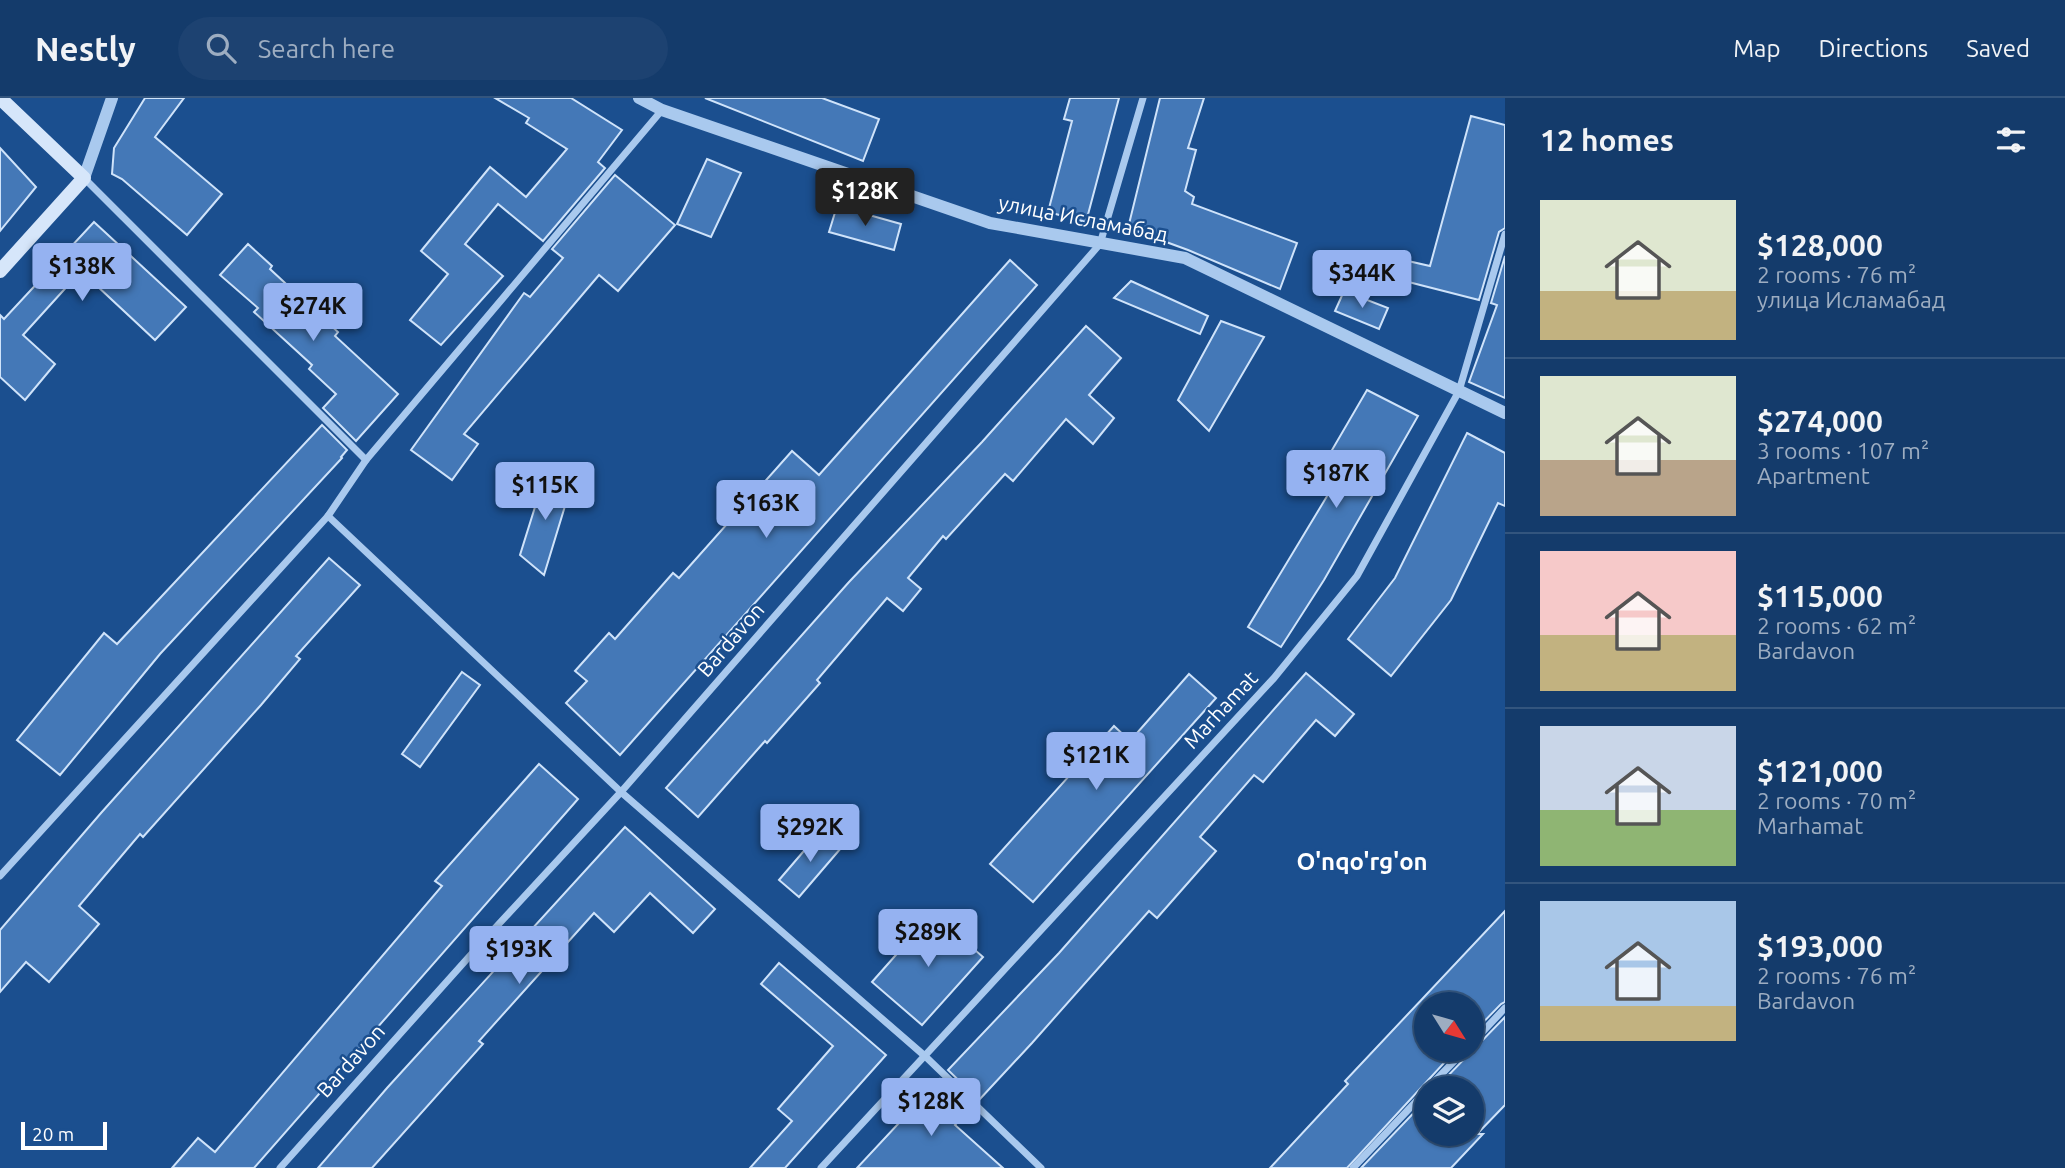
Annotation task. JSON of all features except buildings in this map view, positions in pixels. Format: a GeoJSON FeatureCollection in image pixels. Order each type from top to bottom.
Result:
{"type":"FeatureCollection","features":[{"type":"Feature","properties":{"kind":"main road"},"geometry":{"type":"LineString","coordinates":[[0,98],[84,178],[0,271]]}},
{"type":"Feature","properties":{"kind":"street"},"geometry":{"type":"LineString","coordinates":[[112,98],[84,178],[366,460]]}},
{"type":"Feature","properties":{"kind":"street","name":"улица Исламабад"},"geometry":{"type":"LineString","coordinates":[[639,98],[662,110],[990,223],[1185,258],[1505,413]]}},
{"type":"Feature","properties":{"kind":"street","name":"Bardavon"},"geometry":{"type":"LineString","coordinates":[[280,1168],[621,792],[1100,244],[1143,98]]}},
{"type":"Feature","properties":{"kind":"street"},"geometry":{"type":"LineString","coordinates":[[0,876],[328,516],[366,460],[662,110]]}},
{"type":"Feature","properties":{"kind":"street","name":"Marhamat"},"geometry":{"type":"LineString","coordinates":[[821,1168],[926,1058],[1274,678],[1357,576],[1459,391],[1505,233]]}},
{"type":"Feature","properties":{"kind":"street"},"geometry":{"type":"LineString","coordinates":[[328,516],[621,792],[926,1058],[1041,1168]]}},
{"type":"Feature","properties":{"kind":"street"},"geometry":{"type":"LineString","coordinates":[[1484,1030],[1505,1007]]}},
{"type":"Feature","properties":{"kind":"street"},"geometry":{"type":"LineString","coordinates":[[1440,1076],[1454,1062]]}},
{"type":"Feature","properties":{"kind":"street"},"geometry":{"type":"LineString","coordinates":[[1354,1167],[1414,1104]]}},
{"type":"Feature","properties":{"kind":"district","name":"O'nqo'rg'on"},"geometry":{"type":"Point","coordinates":[1362,862]}}]}
